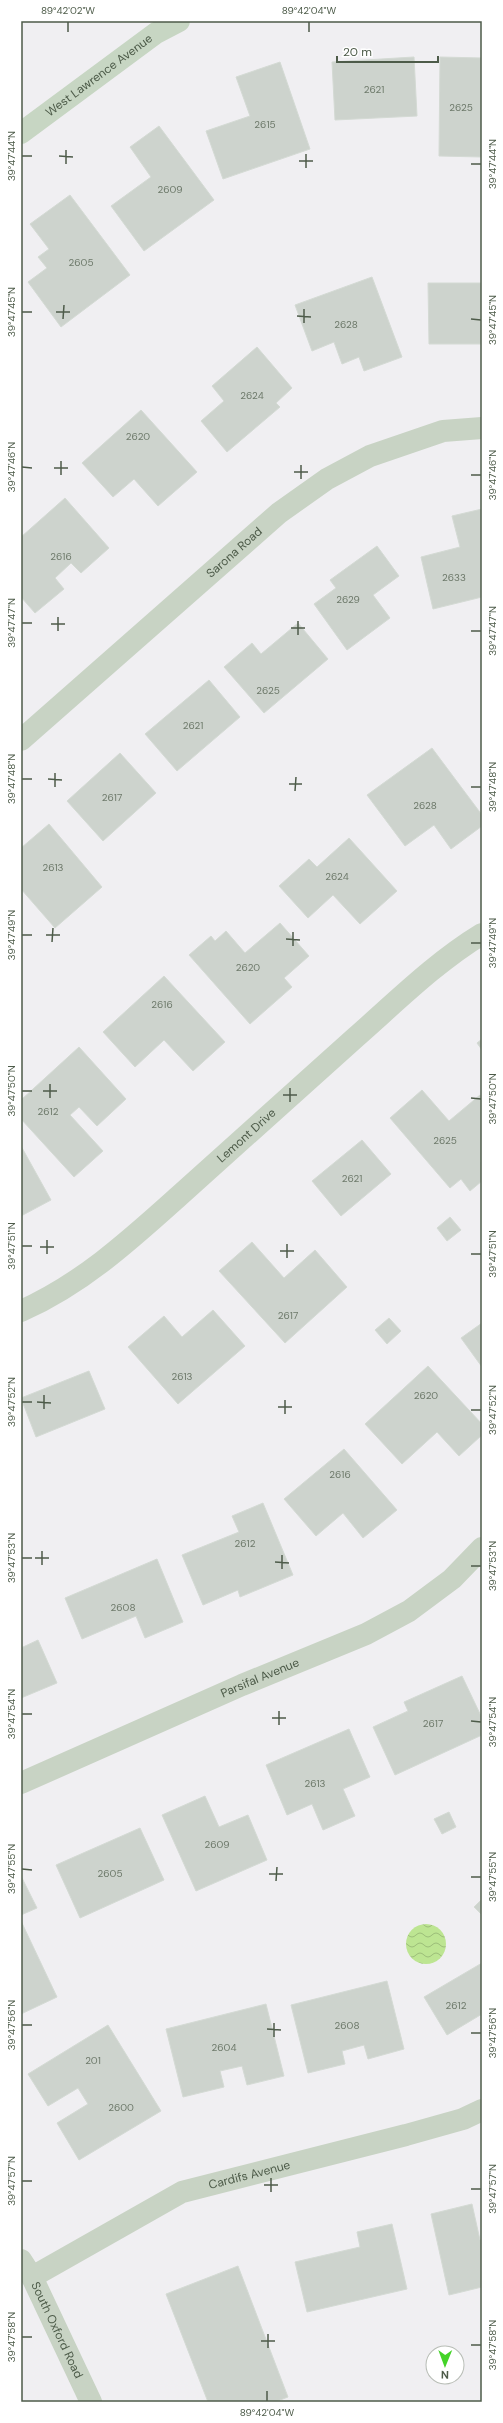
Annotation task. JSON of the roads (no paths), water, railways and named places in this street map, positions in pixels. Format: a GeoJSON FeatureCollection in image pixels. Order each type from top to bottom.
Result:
{"type":"FeatureCollection","features":[{"type":"Feature","properties":{"kind":"street","name":"West Lawrence Avenue"},"geometry":{"type":"LineString","coordinates":[[21,133],[156,33],[179,21]]}},
{"type":"Feature","properties":{"kind":"street","name":"Sarona Road"},"geometry":{"type":"LineString","coordinates":[[21,740],[279,513],[327,479],[370,456],[443,431],[482,428]]}},
{"type":"Feature","properties":{"kind":"street","name":"Lemont Drive"},"geometry":{"type":"LineString","coordinates":[[21,1311],[41,1302],[90,1272],[136,1234],[422,979],[456,950],[482,934]]}},
{"type":"Feature","properties":{"kind":"street","name":"Parsifal Avenue"},"geometry":{"type":"LineString","coordinates":[[21,1783],[242,1685],[366,1634],[409,1611],[452,1578],[482,1548]]}},
{"type":"Feature","properties":{"kind":"street","name":"Cardifs Avenue"},"geometry":{"type":"LineString","coordinates":[[27,2269],[182,2192],[406,2135],[463,2119],[482,2110]]}},
{"type":"Feature","properties":{"kind":"street","name":"South Oxford Road"},"geometry":{"type":"LineString","coordinates":[[27,2269],[91,2402]]}},
{"type":"Feature","properties":{"kind":"water"},"geometry":{"type":"Polygon","coordinates":[[[426,1924],[434,1926],[440,1930],[444,1936],[446,1944],[444,1952],[440,1958],[434,1962],[426,1964],[418,1962],[412,1958],[408,1952],[406,1944],[408,1936],[412,1930],[418,1926],[426,1924]]]}}]}
